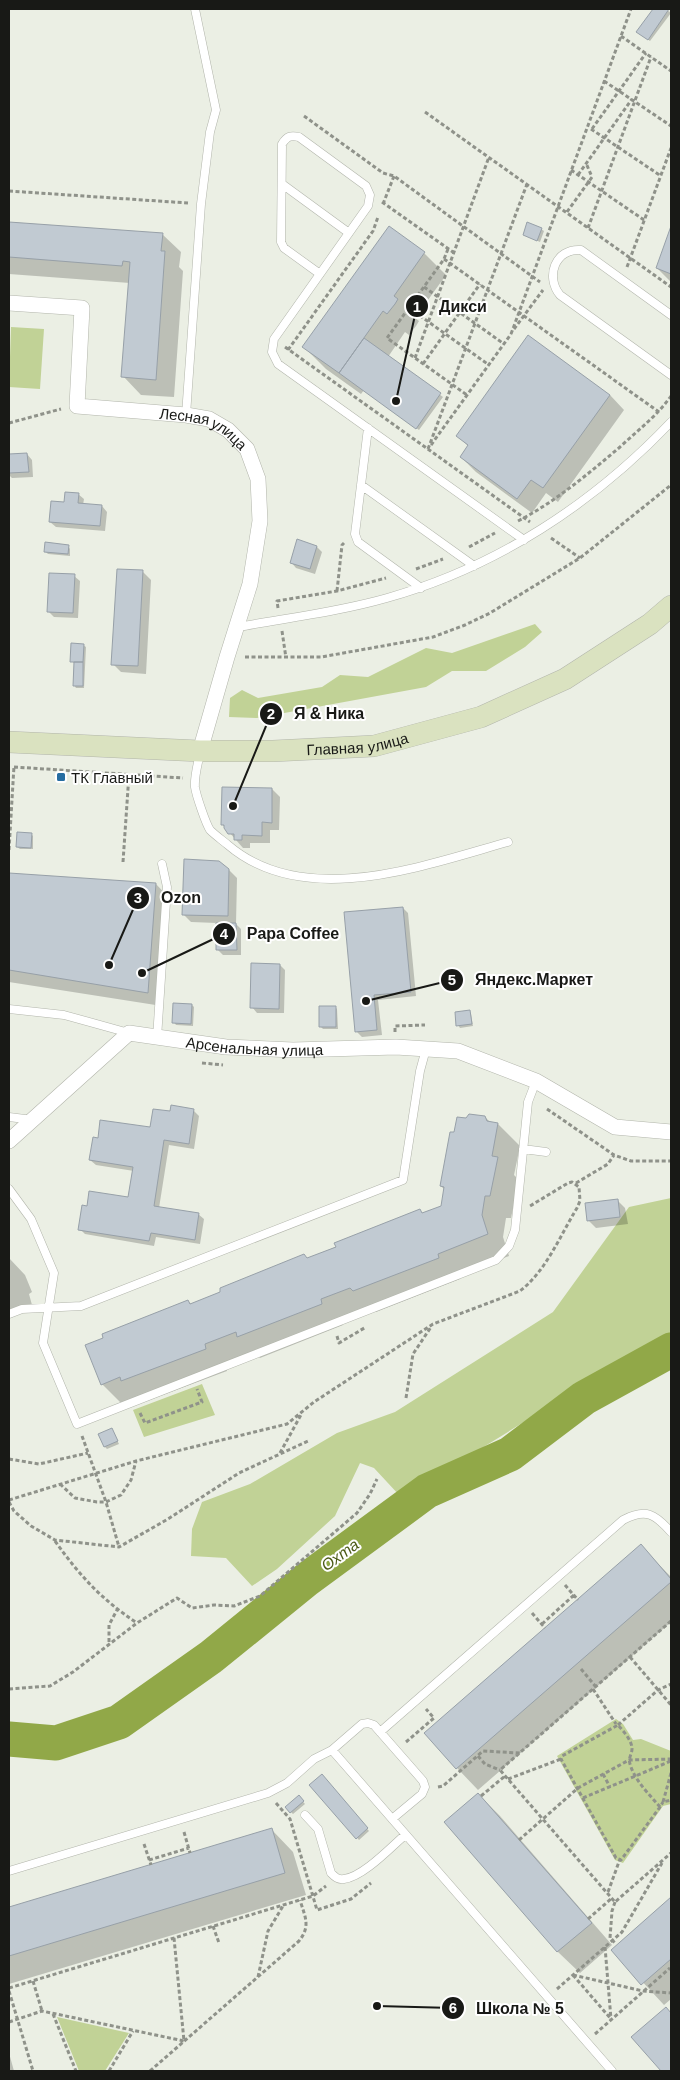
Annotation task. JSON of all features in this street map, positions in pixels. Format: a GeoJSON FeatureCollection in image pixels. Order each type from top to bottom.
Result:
{"type":"FeatureCollection","features":[{"type":"Feature","properties":{"kind":"main road","name":"Главная улица"},"geometry":{"type":"LineString","coordinates":[[12,751],[106,748],[273,751],[374,746],[481,717],[564,678],[650,624],[671,606]]}},
{"type":"Feature","properties":{"kind":"street"},"geometry":{"type":"LineString","coordinates":[[9,303],[82,308],[77,406]]}},
{"type":"Feature","properties":{"kind":"street","name":"Лесная улица"},"geometry":{"type":"LineString","coordinates":[[77,406],[186,415],[209,419],[228,430],[247,449],[258,479],[260,521],[250,584],[200,751]]}},
{"type":"Feature","properties":{"kind":"street"},"geometry":{"type":"LineString","coordinates":[[9,1141],[129,1033]]}},
{"type":"Feature","properties":{"kind":"street","name":"Арсенальная улица"},"geometry":{"type":"LineString","coordinates":[[129,1033],[226,1047],[283,1050],[396,1047],[458,1051],[536,1081],[615,1128],[671,1132]]}},
{"type":"Feature","properties":{"kind":"lane"},"geometry":{"type":"LineString","coordinates":[[186,415],[202,204],[210,132],[216,110],[195,9]]}},
{"type":"Feature","properties":{"kind":"lane"},"geometry":{"type":"LineString","coordinates":[[320,274],[284,248],[281,242],[282,144],[286,138],[292,136],[299,138],[366,186],[370,195],[368,206],[274,340],[272,352],[278,364],[524,540]]}},
{"type":"Feature","properties":{"kind":"lane"},"geometry":{"type":"LineString","coordinates":[[282,184],[349,233]]}},
{"type":"Feature","properties":{"kind":"lane"},"geometry":{"type":"LineString","coordinates":[[671,315],[581,250],[572,249],[564,252],[558,259],[554,275],[554,288],[560,295],[671,376]]}},
{"type":"Feature","properties":{"kind":"lane"},"geometry":{"type":"LineString","coordinates":[[238,627],[342,609],[386,599],[421,588],[474,566],[524,540],[569,512],[610,480],[671,422]]}},
{"type":"Feature","properties":{"kind":"lane"},"geometry":{"type":"LineString","coordinates":[[368,428],[355,534],[358,542],[421,588]]}},
{"type":"Feature","properties":{"kind":"lane"},"geometry":{"type":"LineString","coordinates":[[361,485],[474,566]]}},
{"type":"Feature","properties":{"kind":"lane"},"geometry":{"type":"LineString","coordinates":[[200,751],[195,786],[210,829],[240,855],[274,872],[306,878],[348,879],[422,866],[508,842]]}},
{"type":"Feature","properties":{"kind":"lane"},"geometry":{"type":"LineString","coordinates":[[157,1038],[167,887],[162,864]]}},
{"type":"Feature","properties":{"kind":"lane"},"geometry":{"type":"LineString","coordinates":[[9,1008],[64,1015],[129,1033]]}},
{"type":"Feature","properties":{"kind":"lane"},"geometry":{"type":"LineString","coordinates":[[9,1314],[22,1309],[81,1306],[403,1180],[420,1071],[426,1049]]}},
{"type":"Feature","properties":{"kind":"lane"},"geometry":{"type":"LineString","coordinates":[[9,1189],[31,1219],[54,1273],[43,1343],[78,1424],[496,1260],[509,1246],[515,1230],[530,1097],[536,1081]]}},
{"type":"Feature","properties":{"kind":"lane"},"geometry":{"type":"LineString","coordinates":[[9,1117],[33,1120]]}},
{"type":"Feature","properties":{"kind":"lane"},"geometry":{"type":"LineString","coordinates":[[523,1149],[546,1152]]}},
{"type":"Feature","properties":{"kind":"lane"},"geometry":{"type":"LineString","coordinates":[[380,1732],[624,1520],[636,1513],[651,1514],[663,1522],[671,1532]]}},
{"type":"Feature","properties":{"kind":"lane"},"geometry":{"type":"LineString","coordinates":[[9,1871],[268,1793],[287,1783],[314,1759],[332,1750],[362,1724],[368,1723],[374,1725],[423,1781],[425,1787],[422,1794],[392,1819]]}},
{"type":"Feature","properties":{"kind":"lane"},"geometry":{"type":"LineString","coordinates":[[332,1750],[612,2071]]}},
{"type":"Feature","properties":{"kind":"lane"},"geometry":{"type":"LineString","coordinates":[[306,1815],[318,1829],[331,1873],[336,1878],[344,1880],[362,1871],[405,1835]]}},
{"type":"Feature","properties":{"kind":"path"},"geometry":{"type":"LineString","coordinates":[[511,334],[631,9]]}},
{"type":"Feature","properties":{"kind":"path"},"geometry":{"type":"LineString","coordinates":[[621,36],[671,71]]}},
{"type":"Feature","properties":{"kind":"path"},"geometry":{"type":"LineString","coordinates":[[592,129],[646,54]]}},
{"type":"Feature","properties":{"kind":"path"},"geometry":{"type":"LineString","coordinates":[[588,228],[633,100],[651,58]]}},
{"type":"Feature","properties":{"kind":"path"},"geometry":{"type":"LineString","coordinates":[[604,81],[671,126]]}},
{"type":"Feature","properties":{"kind":"path"},"geometry":{"type":"LineString","coordinates":[[578,174],[633,100]]}},
{"type":"Feature","properties":{"kind":"path"},"geometry":{"type":"LineString","coordinates":[[426,112],[671,287]]}},
{"type":"Feature","properties":{"kind":"path"},"geometry":{"type":"LineString","coordinates":[[304,116],[384,173],[394,176],[546,286],[418,464]]}},
{"type":"Feature","properties":{"kind":"path"},"geometry":{"type":"LineString","coordinates":[[587,126],[661,176]]}},
{"type":"Feature","properties":{"kind":"path"},"geometry":{"type":"LineString","coordinates":[[620,278],[630,258],[671,148]]}},
{"type":"Feature","properties":{"kind":"path"},"geometry":{"type":"LineString","coordinates":[[414,358],[489,157]]}},
{"type":"Feature","properties":{"kind":"path"},"geometry":{"type":"LineString","coordinates":[[567,212],[592,177],[586,163]]}},
{"type":"Feature","properties":{"kind":"path"},"geometry":{"type":"LineString","coordinates":[[571,170],[644,220]]}},
{"type":"Feature","properties":{"kind":"path"},"geometry":{"type":"LineString","coordinates":[[278,364],[373,231],[394,176]]}},
{"type":"Feature","properties":{"kind":"path"},"geometry":{"type":"LineString","coordinates":[[428,450],[527,184]]}},
{"type":"Feature","properties":{"kind":"path"},"geometry":{"type":"LineString","coordinates":[[9,191],[202,204]]}},
{"type":"Feature","properties":{"kind":"path"},"geometry":{"type":"LineString","coordinates":[[370,195],[453,252]]}},
{"type":"Feature","properties":{"kind":"path"},"geometry":{"type":"LineString","coordinates":[[448,248],[444,258],[387,338],[467,395]]}},
{"type":"Feature","properties":{"kind":"path"},"geometry":{"type":"LineString","coordinates":[[444,258],[671,422]]}},
{"type":"Feature","properties":{"kind":"path"},"geometry":{"type":"LineString","coordinates":[[423,364],[480,284]]}},
{"type":"Feature","properties":{"kind":"path"},"geometry":{"type":"LineString","coordinates":[[424,287],[504,344]]}},
{"type":"Feature","properties":{"kind":"path"},"geometry":{"type":"LineString","coordinates":[[409,308],[489,365]]}},
{"type":"Feature","properties":{"kind":"path"},"geometry":{"type":"LineString","coordinates":[[274,340],[580,558]]}},
{"type":"Feature","properties":{"kind":"path"},"geometry":{"type":"LineString","coordinates":[[286,658],[277,601],[337,591],[402,574],[456,554],[552,501],[587,474],[659,412],[671,396]]}},
{"type":"Feature","properties":{"kind":"path"},"geometry":{"type":"LineString","coordinates":[[9,423],[77,406]]}},
{"type":"Feature","properties":{"kind":"path"},"geometry":{"type":"LineString","coordinates":[[227,658],[321,657],[433,637],[490,613],[580,558],[671,485]]}},
{"type":"Feature","properties":{"kind":"path"},"geometry":{"type":"LineString","coordinates":[[337,591],[342,545],[355,534]]}},
{"type":"Feature","properties":{"kind":"path"},"geometry":{"type":"LineString","coordinates":[[9,850],[14,767],[12,751]]}},
{"type":"Feature","properties":{"kind":"path"},"geometry":{"type":"LineString","coordinates":[[14,767],[196,779]]}},
{"type":"Feature","properties":{"kind":"path"},"geometry":{"type":"LineString","coordinates":[[123,862],[129,774]]}},
{"type":"Feature","properties":{"kind":"path"},"geometry":{"type":"LineString","coordinates":[[530,1097],[614,1155],[631,1161],[671,1161]]}},
{"type":"Feature","properties":{"kind":"path"},"geometry":{"type":"LineString","coordinates":[[516,1214],[568,1183],[576,1183],[608,1164],[614,1155]]}},
{"type":"Feature","properties":{"kind":"path"},"geometry":{"type":"LineString","coordinates":[[137,1623],[117,1610],[91,1587],[55,1540],[31,1526],[14,1511],[9,1501],[136,1461],[287,1424],[303,1411],[433,1324],[520,1291],[530,1284],[538,1274],[577,1208],[580,1194],[576,1183]]}},
{"type":"Feature","properties":{"kind":"path"},"geometry":{"type":"LineString","coordinates":[[406,1398],[413,1354],[433,1324]]}},
{"type":"Feature","properties":{"kind":"path"},"geometry":{"type":"LineString","coordinates":[[135,1401],[144,1423],[202,1402],[193,1378]]}},
{"type":"Feature","properties":{"kind":"path"},"geometry":{"type":"LineString","coordinates":[[280,1454],[303,1411]]}},
{"type":"Feature","properties":{"kind":"path"},"geometry":{"type":"LineString","coordinates":[[78,1424],[106,1502],[119,1547]]}},
{"type":"Feature","properties":{"kind":"path"},"geometry":{"type":"LineString","coordinates":[[55,1540],[119,1547],[168,1520],[239,1473],[308,1441]]}},
{"type":"Feature","properties":{"kind":"path"},"geometry":{"type":"LineString","coordinates":[[9,1459],[39,1464],[88,1453]]}},
{"type":"Feature","properties":{"kind":"path"},"geometry":{"type":"LineString","coordinates":[[59,1484],[75,1498],[106,1502],[121,1495],[131,1480],[136,1461]]}},
{"type":"Feature","properties":{"kind":"path"},"geometry":{"type":"LineString","coordinates":[[9,1689],[50,1686],[73,1672],[137,1623],[177,1598],[192,1608],[214,1605],[234,1606],[260,1596],[358,1513],[377,1479]]}},
{"type":"Feature","properties":{"kind":"path"},"geometry":{"type":"LineString","coordinates":[[542,1624],[574,1596]]}},
{"type":"Feature","properties":{"kind":"path"},"geometry":{"type":"LineString","coordinates":[[109,1643],[110,1625],[117,1610]]}},
{"type":"Feature","properties":{"kind":"path"},"geometry":{"type":"LineString","coordinates":[[500,1770],[671,1621]]}},
{"type":"Feature","properties":{"kind":"path"},"geometry":{"type":"LineString","coordinates":[[630,1657],[671,1705]]}},
{"type":"Feature","properties":{"kind":"path"},"geometry":{"type":"LineString","coordinates":[[581,1669],[631,1742],[632,1749],[629,1760],[636,1776],[660,1807]]}},
{"type":"Feature","properties":{"kind":"path"},"geometry":{"type":"LineString","coordinates":[[508,1779],[561,1759],[562,1756],[617,1724],[658,1690],[671,1684]]}},
{"type":"Feature","properties":{"kind":"path"},"geometry":{"type":"LineString","coordinates":[[396,1751],[434,1718],[418,1699]]}},
{"type":"Feature","properties":{"kind":"path"},"geometry":{"type":"LineString","coordinates":[[423,1728],[427,1731]]}},
{"type":"Feature","properties":{"kind":"path"},"geometry":{"type":"LineString","coordinates":[[425,1787],[443,1786],[484,1751],[520,1753]]}},
{"type":"Feature","properties":{"kind":"path"},"geometry":{"type":"LineString","coordinates":[[478,1756],[485,1764],[500,1770],[615,1902]]}},
{"type":"Feature","properties":{"kind":"path"},"geometry":{"type":"LineString","coordinates":[[561,1759],[616,1858],[620,1860]]}},
{"type":"Feature","properties":{"kind":"path"},"geometry":{"type":"LineString","coordinates":[[519,1840],[578,1788],[629,1760],[671,1760]]}},
{"type":"Feature","properties":{"kind":"path"},"geometry":{"type":"LineString","coordinates":[[583,1798],[671,1760]]}},
{"type":"Feature","properties":{"kind":"path"},"geometry":{"type":"LineString","coordinates":[[608,1893],[620,1860],[622,1860],[663,1802],[671,1773]]}},
{"type":"Feature","properties":{"kind":"path"},"geometry":{"type":"LineString","coordinates":[[603,1774],[610,1787]]}},
{"type":"Feature","properties":{"kind":"path"},"geometry":{"type":"LineString","coordinates":[[482,1796],[505,1776]]}},
{"type":"Feature","properties":{"kind":"path"},"geometry":{"type":"LineString","coordinates":[[663,1802],[671,1800]]}},
{"type":"Feature","properties":{"kind":"path"},"geometry":{"type":"LineString","coordinates":[[180,1819],[190,1853]]}},
{"type":"Feature","properties":{"kind":"path"},"geometry":{"type":"LineString","coordinates":[[140,1831],[151,1865]]}},
{"type":"Feature","properties":{"kind":"path"},"geometry":{"type":"LineString","coordinates":[[149,1860],[189,1848]]}},
{"type":"Feature","properties":{"kind":"path"},"geometry":{"type":"LineString","coordinates":[[616,1944],[610,1938],[615,1902],[671,1853]]}},
{"type":"Feature","properties":{"kind":"path"},"geometry":{"type":"LineString","coordinates":[[547,1997],[622,1932],[663,1860]]}},
{"type":"Feature","properties":{"kind":"path"},"geometry":{"type":"LineString","coordinates":[[33,2071],[9,1990],[33,1980],[313,1896],[336,1878]]}},
{"type":"Feature","properties":{"kind":"path"},"geometry":{"type":"LineString","coordinates":[[588,1919],[612,1898]]}},
{"type":"Feature","properties":{"kind":"path"},"geometry":{"type":"LineString","coordinates":[[150,2071],[299,1941],[306,1933],[307,1923],[300,1900]]}},
{"type":"Feature","properties":{"kind":"path"},"geometry":{"type":"LineString","coordinates":[[258,1978],[268,1931],[283,1905]]}},
{"type":"Feature","properties":{"kind":"path"},"geometry":{"type":"LineString","coordinates":[[214,1926],[219,1943]]}},
{"type":"Feature","properties":{"kind":"path"},"geometry":{"type":"LineString","coordinates":[[174,1938],[184,2042]]}},
{"type":"Feature","properties":{"kind":"path"},"geometry":{"type":"LineString","coordinates":[[605,1947],[612,2019]]}},
{"type":"Feature","properties":{"kind":"path"},"geometry":{"type":"LineString","coordinates":[[586,2042],[670,1968]]}},
{"type":"Feature","properties":{"kind":"path"},"geometry":{"type":"LineString","coordinates":[[573,1975],[643,1991],[671,1993]]}},
{"type":"Feature","properties":{"kind":"path"},"geometry":{"type":"LineString","coordinates":[[573,1975],[612,2019]]}},
{"type":"Feature","properties":{"kind":"path"},"geometry":{"type":"LineString","coordinates":[[33,1980],[42,2011]]}},
{"type":"Feature","properties":{"kind":"path"},"geometry":{"type":"LineString","coordinates":[[9,2022],[42,2011],[184,2042]]}},
{"type":"Feature","properties":{"kind":"path"},"geometry":{"type":"LineString","coordinates":[[52,2014],[76,2071]]}},
{"type":"Feature","properties":{"kind":"path"},"geometry":{"type":"LineString","coordinates":[[109,2071],[133,2030]]}},
{"type":"Feature","properties":{"kind":"green space"},"geometry":{"type":"Polygon","coordinates":[[[11,327],[44,329],[40,389],[9,387],[11,327]]]}},
{"type":"Feature","properties":{"kind":"green space"},"geometry":{"type":"Polygon","coordinates":[[[535,624],[542,632],[525,647],[486,671],[452,671],[426,687],[257,718],[229,717],[230,698],[242,690],[258,698],[322,687],[340,675],[368,677],[426,648],[452,653],[535,624]]]}},
{"type":"Feature","properties":{"kind":"green space"},"geometry":{"type":"Polygon","coordinates":[[[671,1198],[671,1338],[600,1375],[400,1496],[374,1468],[360,1463],[335,1516],[277,1569],[252,1586],[226,1558],[191,1556],[192,1529],[202,1502],[250,1484],[337,1433],[395,1412],[553,1312],[629,1207],[671,1198]]]}},
{"type":"Feature","properties":{"kind":"green space"},"geometry":{"type":"Polygon","coordinates":[[[202,1384],[215,1415],[144,1437],[133,1410],[202,1384]]]}},
{"type":"Feature","properties":{"kind":"green space"},"geometry":{"type":"Polygon","coordinates":[[[616,1719],[623,1724],[633,1740],[641,1739],[671,1751],[671,1804],[663,1806],[623,1863],[615,1860],[557,1756],[616,1719]]]}},
{"type":"Feature","properties":{"kind":"green space"},"geometry":{"type":"Polygon","coordinates":[[[57,2017],[129,2033],[105,2071],[79,2071],[57,2017]]]}},
{"type":"Feature","properties":{"kind":"building"},"geometry":{"type":"Polygon","coordinates":[[[653,9],[669,9],[648,40],[636,32],[653,9]]]}},
{"type":"Feature","properties":{"kind":"building"},"geometry":{"type":"Polygon","coordinates":[[[9,222],[163,233],[161,251],[165,251],[156,380],[121,377],[130,262],[123,261],[122,266],[9,257],[9,222]]]}},
{"type":"Feature","properties":{"kind":"building"},"geometry":{"type":"Polygon","coordinates":[[[527,222],[542,228],[537,241],[523,235],[527,222]]]}},
{"type":"Feature","properties":{"kind":"building"},"geometry":{"type":"Polygon","coordinates":[[[389,226],[425,252],[394,296],[398,299],[395,304],[387,314],[383,311],[339,373],[302,347],[389,226]]]}},
{"type":"Feature","properties":{"kind":"building"},"geometry":{"type":"Polygon","coordinates":[[[671,226],[671,274],[656,268],[671,226]]]}},
{"type":"Feature","properties":{"kind":"building"},"geometry":{"type":"Polygon","coordinates":[[[528,335],[610,395],[543,488],[531,480],[517,499],[460,457],[468,445],[456,436],[528,335]]]}},
{"type":"Feature","properties":{"kind":"building"},"geometry":{"type":"Polygon","coordinates":[[[364,338],[441,393],[416,429],[339,373],[364,338]]]}},
{"type":"Feature","properties":{"kind":"building"},"geometry":{"type":"Polygon","coordinates":[[[27,453],[29,472],[9,473],[9,454],[27,453]]]}},
{"type":"Feature","properties":{"kind":"building"},"geometry":{"type":"Polygon","coordinates":[[[65,492],[79,493],[78,503],[102,505],[100,526],[49,522],[51,501],[64,502],[65,492]]]}},
{"type":"Feature","properties":{"kind":"building"},"geometry":{"type":"Polygon","coordinates":[[[297,539],[317,546],[310,569],[290,563],[297,539]]]}},
{"type":"Feature","properties":{"kind":"building"},"geometry":{"type":"Polygon","coordinates":[[[45,542],[69,545],[68,554],[44,552],[45,542]]]}},
{"type":"Feature","properties":{"kind":"building"},"geometry":{"type":"Polygon","coordinates":[[[117,569],[143,570],[138,666],[111,665],[117,569]]]}},
{"type":"Feature","properties":{"kind":"building"},"geometry":{"type":"Polygon","coordinates":[[[49,573],[75,574],[73,613],[47,612],[49,573]]]}},
{"type":"Feature","properties":{"kind":"building"},"geometry":{"type":"Polygon","coordinates":[[[71,643],[84,644],[83,662],[70,662],[71,643]]]}},
{"type":"Feature","properties":{"kind":"building"},"geometry":{"type":"Polygon","coordinates":[[[74,662],[83,662],[83,686],[73,686],[74,662]]]}},
{"type":"Feature","properties":{"kind":"building"},"geometry":{"type":"Polygon","coordinates":[[[222,787],[272,788],[272,823],[262,822],[262,836],[242,835],[242,840],[234,840],[234,834],[228,834],[224,825],[221,825],[222,787]]]}},
{"type":"Feature","properties":{"kind":"building"},"geometry":{"type":"Polygon","coordinates":[[[17,832],[32,833],[31,848],[16,847],[17,832]]]}},
{"type":"Feature","properties":{"kind":"building"},"geometry":{"type":"Polygon","coordinates":[[[184,859],[219,861],[229,869],[228,916],[182,915],[184,859]]]}},
{"type":"Feature","properties":{"kind":"building"},"geometry":{"type":"Polygon","coordinates":[[[9,873],[156,883],[148,993],[9,970],[9,873]]]}},
{"type":"Feature","properties":{"kind":"building"},"geometry":{"type":"Polygon","coordinates":[[[403,907],[411,992],[374,995],[377,1030],[355,1032],[344,912],[403,907]]]}},
{"type":"Feature","properties":{"kind":"building"},"geometry":{"type":"Polygon","coordinates":[[[216,923],[236,923],[237,950],[216,950],[216,923]]]}},
{"type":"Feature","properties":{"kind":"building"},"geometry":{"type":"Polygon","coordinates":[[[251,963],[280,964],[279,1009],[250,1008],[251,963]]]}},
{"type":"Feature","properties":{"kind":"building"},"geometry":{"type":"Polygon","coordinates":[[[173,1003],[192,1004],[191,1024],[172,1023],[173,1003]]]}},
{"type":"Feature","properties":{"kind":"building"},"geometry":{"type":"Polygon","coordinates":[[[319,1006],[336,1006],[336,1027],[319,1027],[319,1006]]]}},
{"type":"Feature","properties":{"kind":"building"},"geometry":{"type":"Polygon","coordinates":[[[470,1010],[472,1024],[456,1026],[455,1012],[470,1010]]]}},
{"type":"Feature","properties":{"kind":"building"},"geometry":{"type":"Polygon","coordinates":[[[171,1105],[194,1109],[189,1144],[164,1140],[154,1206],[199,1213],[195,1240],[151,1233],[149,1241],[78,1230],[82,1205],[87,1206],[89,1191],[128,1197],[133,1167],[89,1160],[93,1137],[98,1138],[100,1120],[150,1127],[153,1109],[170,1111],[171,1105]]]}},
{"type":"Feature","properties":{"kind":"building"},"geometry":{"type":"Polygon","coordinates":[[[469,1114],[485,1116],[487,1121],[498,1123],[492,1156],[498,1157],[490,1196],[485,1196],[482,1215],[488,1234],[438,1254],[439,1258],[353,1291],[350,1288],[321,1299],[322,1304],[237,1337],[236,1332],[205,1344],[206,1349],[121,1381],[120,1377],[101,1385],[85,1345],[103,1338],[102,1334],[188,1300],[190,1304],[220,1292],[220,1288],[304,1254],[307,1258],[336,1247],[334,1243],[420,1209],[422,1213],[441,1206],[444,1187],[440,1186],[450,1132],[454,1132],[457,1117],[466,1118],[469,1114]]]}},
{"type":"Feature","properties":{"kind":"building"},"geometry":{"type":"Polygon","coordinates":[[[618,1199],[620,1217],[587,1221],[585,1203],[618,1199]]]}},
{"type":"Feature","properties":{"kind":"building"},"geometry":{"type":"Polygon","coordinates":[[[112,1428],[118,1441],[104,1447],[98,1434],[112,1428]]]}},
{"type":"Feature","properties":{"kind":"building"},"geometry":{"type":"Polygon","coordinates":[[[641,1544],[671,1579],[671,1582],[456,1769],[424,1733],[641,1544]]]}},
{"type":"Feature","properties":{"kind":"building"},"geometry":{"type":"Polygon","coordinates":[[[322,1774],[368,1828],[356,1839],[309,1785],[322,1774]]]}},
{"type":"Feature","properties":{"kind":"building"},"geometry":{"type":"Polygon","coordinates":[[[478,1793],[592,1923],[557,1952],[444,1822],[478,1793]]]}},
{"type":"Feature","properties":{"kind":"building"},"geometry":{"type":"Polygon","coordinates":[[[299,1795],[304,1801],[290,1813],[285,1807],[299,1795]]]}},
{"type":"Feature","properties":{"kind":"building"},"geometry":{"type":"Polygon","coordinates":[[[272,1828],[285,1873],[9,1956],[9,1907],[272,1828]]]}},
{"type":"Feature","properties":{"kind":"building"},"geometry":{"type":"Polygon","coordinates":[[[671,1897],[671,1959],[641,1985],[611,1950],[671,1897]]]}},
{"type":"Feature","properties":{"kind":"building"},"geometry":{"type":"Polygon","coordinates":[[[666,2007],[671,2013],[671,2071],[661,2071],[631,2037],[666,2007]]]}},
{"type":"Feature","properties":{"kind":"waterway","name":"Охта"},"geometry":{"type":"LineString","coordinates":[[9,1739],[56,1743],[119,1722],[211,1657],[306,1580],[427,1491],[510,1454],[584,1398],[671,1350]]}},
{"type":"Feature","properties":{"kind":"place","name":"Дикси"},"geometry":{"type":"Point","coordinates":[396,401]}},
{"type":"Feature","properties":{"kind":"place","name":"ТК Главный"},"geometry":{"type":"Point","coordinates":[61,777]}},
{"type":"Feature","properties":{"kind":"place","name":"Я & Ника"},"geometry":{"type":"Point","coordinates":[233,806]}},
{"type":"Feature","properties":{"kind":"place","name":"Ozon"},"geometry":{"type":"Point","coordinates":[109,965]}},
{"type":"Feature","properties":{"kind":"place","name":"Papa Coffee"},"geometry":{"type":"Point","coordinates":[142,973]}},
{"type":"Feature","properties":{"kind":"place","name":"Яндекс.Маркет"},"geometry":{"type":"Point","coordinates":[366,1001]}},
{"type":"Feature","properties":{"kind":"place","name":"Школа № 5"},"geometry":{"type":"Point","coordinates":[377,2006]}}]}
